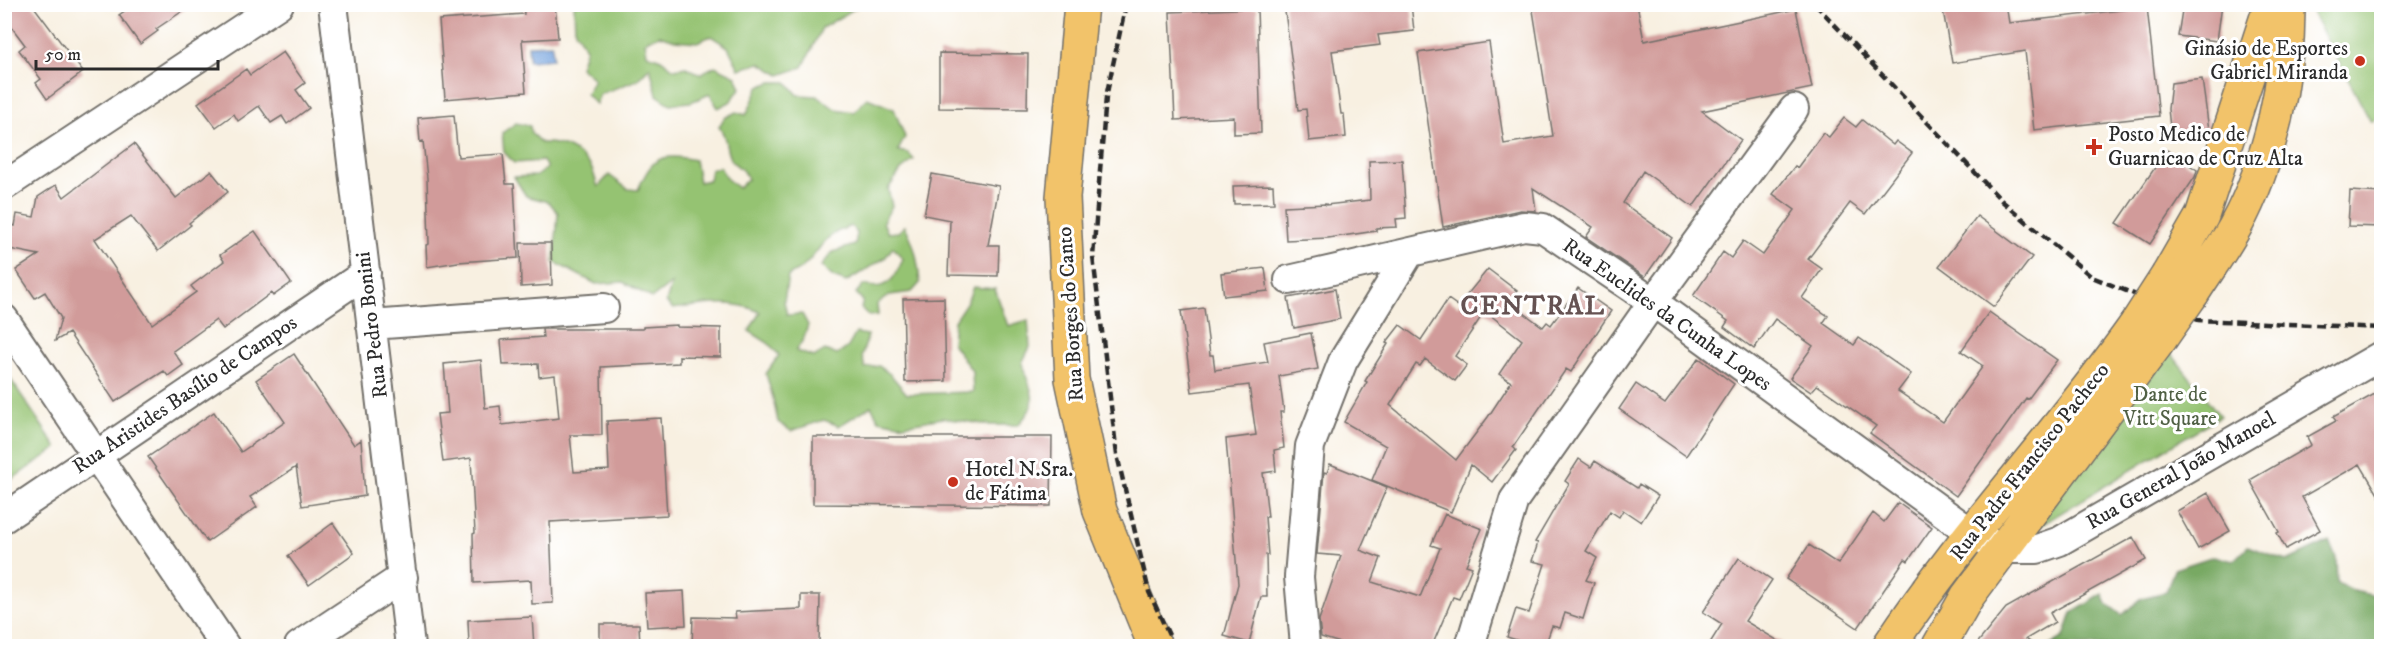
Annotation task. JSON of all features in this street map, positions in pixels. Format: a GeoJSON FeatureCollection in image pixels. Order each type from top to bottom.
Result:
{"type":"FeatureCollection","features":[{"type":"Feature","properties":{"kind":"main road","name":"Rua Borges do Canto"},"geometry":{"type":"LineString","coordinates":[[1081,4],[1063,197],[1072,379],[1100,511],[1155,646]]}},
{"type":"Feature","properties":{"kind":"main road"},"geometry":{"type":"LineString","coordinates":[[2180,284],[2271,4]]}},
{"type":"Feature","properties":{"kind":"main road"},"geometry":{"type":"LineString","coordinates":[[2180,284],[2235,227],[2254,184],[2285,74],[2288,4]]}},
{"type":"Feature","properties":{"kind":"main road"},"geometry":{"type":"LineString","coordinates":[[2202,216],[2235,227]]}},
{"type":"Feature","properties":{"kind":"main road","name":"Rua Padre Francisco Pacheco"},"geometry":{"type":"LineString","coordinates":[[1939,646],[1967,597],[2002,549],[2180,284]]}},
{"type":"Feature","properties":{"kind":"main road","name":"Rua Padre Francisco Pacheco"},"geometry":{"type":"LineString","coordinates":[[1889,646],[1918,602],[2104,369],[2148,332]]}},
{"type":"Feature","properties":{"kind":"street"},"geometry":{"type":"LineString","coordinates":[[4,186],[279,4]]}},
{"type":"Feature","properties":{"kind":"street","name":"Rua Pedro Bonini"},"geometry":{"type":"LineString","coordinates":[[333,4],[410,646]]}},
{"type":"Feature","properties":{"kind":"street"},"geometry":{"type":"LineString","coordinates":[[1470,646],[1514,500],[1653,302],[1794,110]]}},
{"type":"Feature","properties":{"kind":"street","name":"Rua Euclides da Cunha Lopes"},"geometry":{"type":"LineString","coordinates":[[1289,280],[1524,226],[1543,228],[1653,302],[1973,534]]}},
{"type":"Feature","properties":{"kind":"street"},"geometry":{"type":"LineString","coordinates":[[1305,646],[1299,577],[1310,446],[1342,361],[1410,252]]}},
{"type":"Feature","properties":{"kind":"street","name":"Rua Aristides Basílio de Campos"},"geometry":{"type":"LineString","coordinates":[[4,518],[366,273]]}},
{"type":"Feature","properties":{"kind":"street"},"geometry":{"type":"LineString","coordinates":[[371,325],[604,308]]}},
{"type":"Feature","properties":{"kind":"street"},"geometry":{"type":"LineString","coordinates":[[4,319],[225,646]]}},
{"type":"Feature","properties":{"kind":"street","name":"Rua General João Manoel"},"geometry":{"type":"LineString","coordinates":[[1973,534],[2002,549],[2037,549],[2060,541],[2382,355]]}},
{"type":"Feature","properties":{"kind":"street"},"geometry":{"type":"LineString","coordinates":[[299,646],[403,577]]}},
{"type":"Feature","properties":{"kind":"green space"},"geometry":{"type":"Polygon","coordinates":[[[574,4],[857,4],[857,7],[822,28],[803,67],[780,75],[760,63],[739,69],[728,47],[711,36],[697,42],[675,40],[660,35],[645,41],[647,54],[661,59],[674,69],[686,67],[700,74],[715,66],[736,76],[741,88],[730,102],[718,108],[710,94],[691,102],[670,104],[657,95],[650,67],[637,80],[600,94],[596,104],[586,94],[594,79],[580,67],[586,48],[575,31],[574,4]]]}},
{"type":"Feature","properties":{"kind":"green space","name":"Ginásio de Esportes Gabriel Miranda"},"geometry":{"type":"Polygon","coordinates":[[[2308,5],[2381,5],[2381,117],[2371,122],[2308,5]]]}},
{"type":"Feature","properties":{"kind":"green space"},"geometry":{"type":"Polygon","coordinates":[[[771,82],[787,82],[798,95],[817,96],[835,109],[854,112],[867,98],[894,109],[905,137],[898,151],[908,153],[914,160],[901,170],[888,189],[892,206],[883,222],[888,233],[898,232],[905,226],[916,253],[920,283],[912,292],[890,295],[877,304],[878,315],[869,316],[861,308],[863,301],[856,293],[863,285],[878,287],[889,282],[903,259],[893,247],[885,258],[846,282],[833,277],[821,266],[833,252],[855,245],[857,233],[851,226],[841,230],[828,238],[804,266],[788,276],[784,301],[787,315],[802,314],[808,325],[804,338],[796,351],[814,357],[825,350],[837,355],[848,347],[856,333],[868,335],[862,356],[865,368],[879,366],[891,375],[907,394],[973,392],[972,371],[952,343],[954,321],[968,300],[973,287],[995,289],[1008,326],[1028,320],[1030,347],[1022,363],[1031,389],[1032,402],[1026,416],[1018,425],[990,425],[942,418],[904,425],[879,420],[871,406],[839,426],[824,420],[791,431],[778,422],[766,374],[779,355],[768,343],[749,331],[760,312],[727,304],[706,304],[673,309],[666,302],[672,283],[652,298],[623,282],[596,284],[554,262],[558,213],[549,202],[526,196],[514,177],[536,176],[547,168],[543,161],[514,163],[504,152],[502,133],[516,123],[530,126],[531,133],[541,143],[561,145],[573,150],[589,164],[598,187],[609,175],[628,189],[638,190],[653,164],[673,157],[695,160],[699,182],[709,180],[711,169],[720,167],[727,179],[738,188],[748,179],[731,160],[719,127],[724,118],[736,112],[746,115],[759,87],[771,82]]]}},
{"type":"Feature","properties":{"kind":"green space","name":"Dante de Vitt Square"},"geometry":{"type":"Polygon","coordinates":[[[2170,352],[2220,416],[2028,533],[2170,352]]]}},
{"type":"Feature","properties":{"kind":"green space"},"geometry":{"type":"Polygon","coordinates":[[[5,371],[57,448],[4,484],[5,371]]]}},
{"type":"Feature","properties":{"kind":"green space"},"geometry":{"type":"Polygon","coordinates":[[[2329,541],[2336,557],[2337,583],[2354,591],[2375,596],[2381,607],[2381,646],[2049,646],[2064,637],[2072,613],[2103,594],[2107,604],[2122,615],[2142,598],[2166,592],[2174,569],[2214,556],[2233,561],[2248,546],[2287,561],[2329,541]]]}},
{"type":"Feature","properties":{"kind":"water"},"geometry":{"type":"Polygon","coordinates":[[[552,44],[553,59],[529,61],[528,45],[552,44]]]}},
{"type":"Feature","properties":{"kind":"building"},"geometry":{"type":"Polygon","coordinates":[[[4,4],[32,4],[83,72],[47,99],[36,83],[41,79],[19,50],[25,45],[4,17],[4,4]]]}},
{"type":"Feature","properties":{"kind":"building"},"geometry":{"type":"Polygon","coordinates":[[[135,4],[193,4],[156,29],[158,31],[140,44],[119,15],[135,4]]]}},
{"type":"Feature","properties":{"kind":"building"},"geometry":{"type":"Polygon","coordinates":[[[523,4],[555,4],[558,38],[522,40],[526,92],[445,99],[439,20],[524,14],[523,4]]]}},
{"type":"Feature","properties":{"kind":"building"},"geometry":{"type":"Polygon","coordinates":[[[1284,4],[1411,4],[1414,31],[1378,35],[1380,45],[1332,51],[1346,137],[1309,141],[1306,109],[1298,110],[1284,4]]]}},
{"type":"Feature","properties":{"kind":"building"},"geometry":{"type":"Polygon","coordinates":[[[1532,4],[1637,4],[1644,41],[1796,9],[1812,88],[1702,111],[1741,140],[1693,207],[1643,171],[1623,203],[1672,238],[1645,277],[1586,237],[1593,227],[1533,188],[1536,211],[1520,210],[1443,227],[1418,53],[1489,42],[1504,144],[1553,136],[1532,4]]]}},
{"type":"Feature","properties":{"kind":"building"},"geometry":{"type":"Polygon","coordinates":[[[1942,4],[2006,4],[2009,23],[2147,7],[2159,116],[2034,130],[2025,51],[1952,63],[1942,4]]]}},
{"type":"Feature","properties":{"kind":"building"},"geometry":{"type":"Polygon","coordinates":[[[2183,4],[2222,4],[2217,41],[2178,36],[2183,4]]]}},
{"type":"Feature","properties":{"kind":"building"},"geometry":{"type":"Polygon","coordinates":[[[1257,8],[1261,133],[1234,134],[1234,117],[1175,120],[1170,12],[1257,8]]]}},
{"type":"Feature","properties":{"kind":"building"},"geometry":{"type":"Polygon","coordinates":[[[283,52],[305,83],[296,90],[309,108],[287,124],[282,116],[271,123],[259,106],[238,121],[234,114],[216,127],[198,103],[246,69],[250,75],[283,52]]]}},
{"type":"Feature","properties":{"kind":"building"},"geometry":{"type":"Polygon","coordinates":[[[939,53],[1028,54],[1027,109],[939,108],[939,53]]]}},
{"type":"Feature","properties":{"kind":"building"},"geometry":{"type":"Polygon","coordinates":[[[2202,79],[2209,130],[2171,136],[2168,109],[2171,83],[2202,79]]]}},
{"type":"Feature","properties":{"kind":"building"},"geometry":{"type":"Polygon","coordinates":[[[454,115],[458,157],[503,154],[506,184],[514,184],[518,258],[458,262],[427,267],[426,245],[429,244],[427,178],[418,118],[454,115]]]}},
{"type":"Feature","properties":{"kind":"building"},"geometry":{"type":"Polygon","coordinates":[[[1844,118],[1856,127],[1862,120],[1893,145],[1896,141],[1912,153],[1865,214],[1850,203],[1808,259],[1822,269],[1802,298],[1828,316],[1823,323],[1854,345],[1859,338],[1911,374],[1898,391],[1943,422],[1983,366],[1961,351],[1989,312],[2057,360],[2028,399],[2026,398],[1956,496],[1870,433],[1876,426],[1817,385],[1811,392],[1790,378],[1813,346],[1775,319],[1754,349],[1724,327],[1728,321],[1693,296],[1723,252],[1731,258],[1743,241],[1763,255],[1795,210],[1773,194],[1795,166],[1797,168],[1823,133],[1829,137],[1844,118]]]}},
{"type":"Feature","properties":{"kind":"building"},"geometry":{"type":"Polygon","coordinates":[[[134,144],[176,198],[211,171],[228,192],[158,251],[131,216],[95,239],[152,324],[196,292],[191,286],[224,261],[220,255],[255,231],[291,283],[273,296],[271,293],[223,329],[216,320],[173,351],[183,365],[168,376],[164,371],[115,402],[69,333],[55,341],[61,318],[45,292],[35,298],[16,270],[39,255],[4,248],[4,241],[8,224],[15,226],[17,214],[34,217],[38,197],[56,185],[64,197],[134,144]]]}},
{"type":"Feature","properties":{"kind":"building"},"geometry":{"type":"Polygon","coordinates":[[[2167,150],[2197,170],[2195,177],[2150,244],[2117,223],[2167,150]]]}},
{"type":"Feature","properties":{"kind":"building"},"geometry":{"type":"Polygon","coordinates":[[[1402,160],[1406,218],[1396,219],[1397,227],[1376,228],[1376,231],[1328,238],[1286,240],[1284,206],[1326,205],[1370,200],[1369,161],[1402,160]]]}},
{"type":"Feature","properties":{"kind":"building"},"geometry":{"type":"Polygon","coordinates":[[[932,174],[999,186],[988,245],[999,245],[998,276],[948,275],[950,220],[924,215],[932,174]]]}},
{"type":"Feature","properties":{"kind":"building"},"geometry":{"type":"Polygon","coordinates":[[[1273,185],[1274,203],[1234,204],[1233,186],[1273,185]]]}},
{"type":"Feature","properties":{"kind":"building"},"geometry":{"type":"Polygon","coordinates":[[[2350,191],[2382,193],[2382,227],[2348,226],[2350,191]]]}},
{"type":"Feature","properties":{"kind":"building"},"geometry":{"type":"Polygon","coordinates":[[[1977,216],[2032,257],[1994,307],[1939,266],[1977,216]]]}},
{"type":"Feature","properties":{"kind":"building"},"geometry":{"type":"Polygon","coordinates":[[[520,243],[551,243],[552,285],[521,287],[520,243]]]}},
{"type":"Feature","properties":{"kind":"building"},"geometry":{"type":"Polygon","coordinates":[[[1265,268],[1268,291],[1224,296],[1221,273],[1265,268]]]}},
{"type":"Feature","properties":{"kind":"building"},"geometry":{"type":"Polygon","coordinates":[[[1488,269],[1517,291],[1509,302],[1543,327],[1547,322],[1551,325],[1578,288],[1611,311],[1571,372],[1566,369],[1513,447],[1516,450],[1492,482],[1471,465],[1451,512],[1372,480],[1386,446],[1344,422],[1367,382],[1365,381],[1388,344],[1386,343],[1400,325],[1421,340],[1448,299],[1458,306],[1488,269]],[[1485,311],[1455,356],[1467,365],[1455,381],[1425,359],[1420,366],[1416,364],[1390,405],[1456,460],[1511,382],[1499,374],[1522,340],[1485,311]]]}},
{"type":"Feature","properties":{"kind":"building"},"geometry":{"type":"Polygon","coordinates":[[[1335,289],[1340,319],[1294,328],[1288,298],[1335,289]]]}},
{"type":"Feature","properties":{"kind":"building"},"geometry":{"type":"Polygon","coordinates":[[[944,298],[946,381],[905,382],[903,299],[944,298]]]}},
{"type":"Feature","properties":{"kind":"building"},"geometry":{"type":"Polygon","coordinates":[[[1204,308],[1210,355],[1213,355],[1215,370],[1268,362],[1264,342],[1311,333],[1318,369],[1279,376],[1284,412],[1280,412],[1284,448],[1274,450],[1276,471],[1263,473],[1268,517],[1265,517],[1268,555],[1266,555],[1267,597],[1261,597],[1249,643],[1224,636],[1238,584],[1226,439],[1256,435],[1249,385],[1192,392],[1181,311],[1204,308]]]}},
{"type":"Feature","properties":{"kind":"building"},"geometry":{"type":"Polygon","coordinates":[[[677,325],[677,327],[721,328],[721,357],[679,356],[679,363],[601,367],[602,435],[570,435],[574,472],[609,470],[607,421],[661,418],[667,515],[550,522],[553,603],[532,604],[531,580],[474,583],[473,534],[475,533],[471,458],[443,462],[437,414],[448,413],[444,364],[481,360],[485,408],[500,406],[502,425],[559,418],[555,375],[539,377],[538,364],[503,365],[501,340],[543,337],[542,329],[643,329],[643,327],[677,325]]]}},
{"type":"Feature","properties":{"kind":"building"},"geometry":{"type":"Polygon","coordinates":[[[294,354],[354,445],[361,440],[365,496],[302,506],[296,467],[250,497],[257,507],[207,542],[148,457],[214,412],[241,452],[285,422],[256,380],[294,354]]]}},
{"type":"Feature","properties":{"kind":"building"},"geometry":{"type":"Polygon","coordinates":[[[1699,358],[1734,384],[1686,456],[1619,409],[1636,384],[1665,404],[1699,358]]]}},
{"type":"Feature","properties":{"kind":"building"},"geometry":{"type":"Polygon","coordinates":[[[2382,390],[2382,501],[2360,464],[2302,497],[2320,530],[2286,549],[2250,480],[2311,445],[2307,437],[2336,421],[2333,417],[2382,390]]]}},
{"type":"Feature","properties":{"kind":"building"},"geometry":{"type":"Polygon","coordinates":[[[813,437],[1052,437],[1051,506],[813,504],[813,437]]]}},
{"type":"Feature","properties":{"kind":"building"},"geometry":{"type":"Polygon","coordinates":[[[1579,459],[1591,467],[1595,461],[1637,488],[1639,484],[1658,496],[1641,522],[1623,510],[1619,517],[1610,511],[1586,551],[1597,558],[1586,580],[1594,583],[1583,619],[1565,613],[1560,628],[1552,626],[1545,646],[1535,646],[1507,637],[1516,609],[1529,613],[1545,564],[1532,561],[1538,543],[1535,542],[1569,484],[1565,481],[1579,459]]]}},
{"type":"Feature","properties":{"kind":"building"},"geometry":{"type":"Polygon","coordinates":[[[1330,464],[1387,487],[1360,550],[1381,558],[1372,582],[1420,597],[1440,548],[1431,545],[1445,514],[1482,529],[1466,565],[1472,567],[1459,599],[1453,597],[1432,646],[1350,646],[1321,637],[1319,620],[1341,556],[1317,554],[1324,472],[1327,473],[1330,464]]]}},
{"type":"Feature","properties":{"kind":"building"},"geometry":{"type":"Polygon","coordinates":[[[2208,493],[2230,531],[2198,549],[2177,511],[2208,493]]]}},
{"type":"Feature","properties":{"kind":"building"},"geometry":{"type":"Polygon","coordinates":[[[1898,503],[1932,527],[1908,561],[1905,559],[1858,628],[1786,579],[1809,545],[1838,564],[1873,513],[1884,522],[1898,503]]]}},
{"type":"Feature","properties":{"kind":"building"},"geometry":{"type":"Polygon","coordinates":[[[333,523],[354,553],[309,585],[288,556],[333,523]]]}},
{"type":"Feature","properties":{"kind":"building"},"geometry":{"type":"Polygon","coordinates":[[[2133,537],[2146,560],[2050,613],[2055,622],[2026,639],[2036,646],[1975,646],[2006,608],[2133,537]]]}},
{"type":"Feature","properties":{"kind":"building"},"geometry":{"type":"Polygon","coordinates":[[[1739,558],[1772,580],[1745,621],[1787,646],[1708,646],[1722,624],[1703,612],[1739,558]]]}},
{"type":"Feature","properties":{"kind":"building"},"geometry":{"type":"Polygon","coordinates":[[[684,591],[686,625],[647,627],[645,593],[684,591]]]}},
{"type":"Feature","properties":{"kind":"building"},"geometry":{"type":"Polygon","coordinates":[[[801,595],[820,595],[819,646],[692,646],[693,617],[736,618],[735,612],[801,609],[801,595]]]}},
{"type":"Feature","properties":{"kind":"building"},"geometry":{"type":"Polygon","coordinates":[[[532,617],[534,646],[469,646],[468,620],[532,617]]]}},
{"type":"Feature","properties":{"kind":"building"},"geometry":{"type":"Polygon","coordinates":[[[600,624],[639,624],[640,646],[600,646],[600,624]]]}},
{"type":"Feature","properties":{"kind":"railway"},"geometry":{"type":"LineString","coordinates":[[1126,4],[1106,97],[1093,257],[1117,455],[1149,592],[1174,646]]}},
{"type":"Feature","properties":{"kind":"railway"},"geometry":{"type":"LineString","coordinates":[[1815,4],[2002,201],[2092,277],[2198,320],[2382,328]]}},
{"type":"Feature","properties":{"kind":"place","name":"Ginásio de Esportes Gabriel Miranda"},"geometry":{"type":"Point","coordinates":[2360,61]}},
{"type":"Feature","properties":{"kind":"place","name":"Posto Medico de Guarnicao de Cruz Alta"},"geometry":{"type":"Point","coordinates":[2094,147]}},
{"type":"Feature","properties":{"kind":"place","name":"Hotel N.Sra. de Fátima"},"geometry":{"type":"Point","coordinates":[953,482]}},
{"type":"Feature","properties":{"kind":"district","name":"CENTRAL"},"geometry":{"type":"Point","coordinates":[1533,306]}}]}
